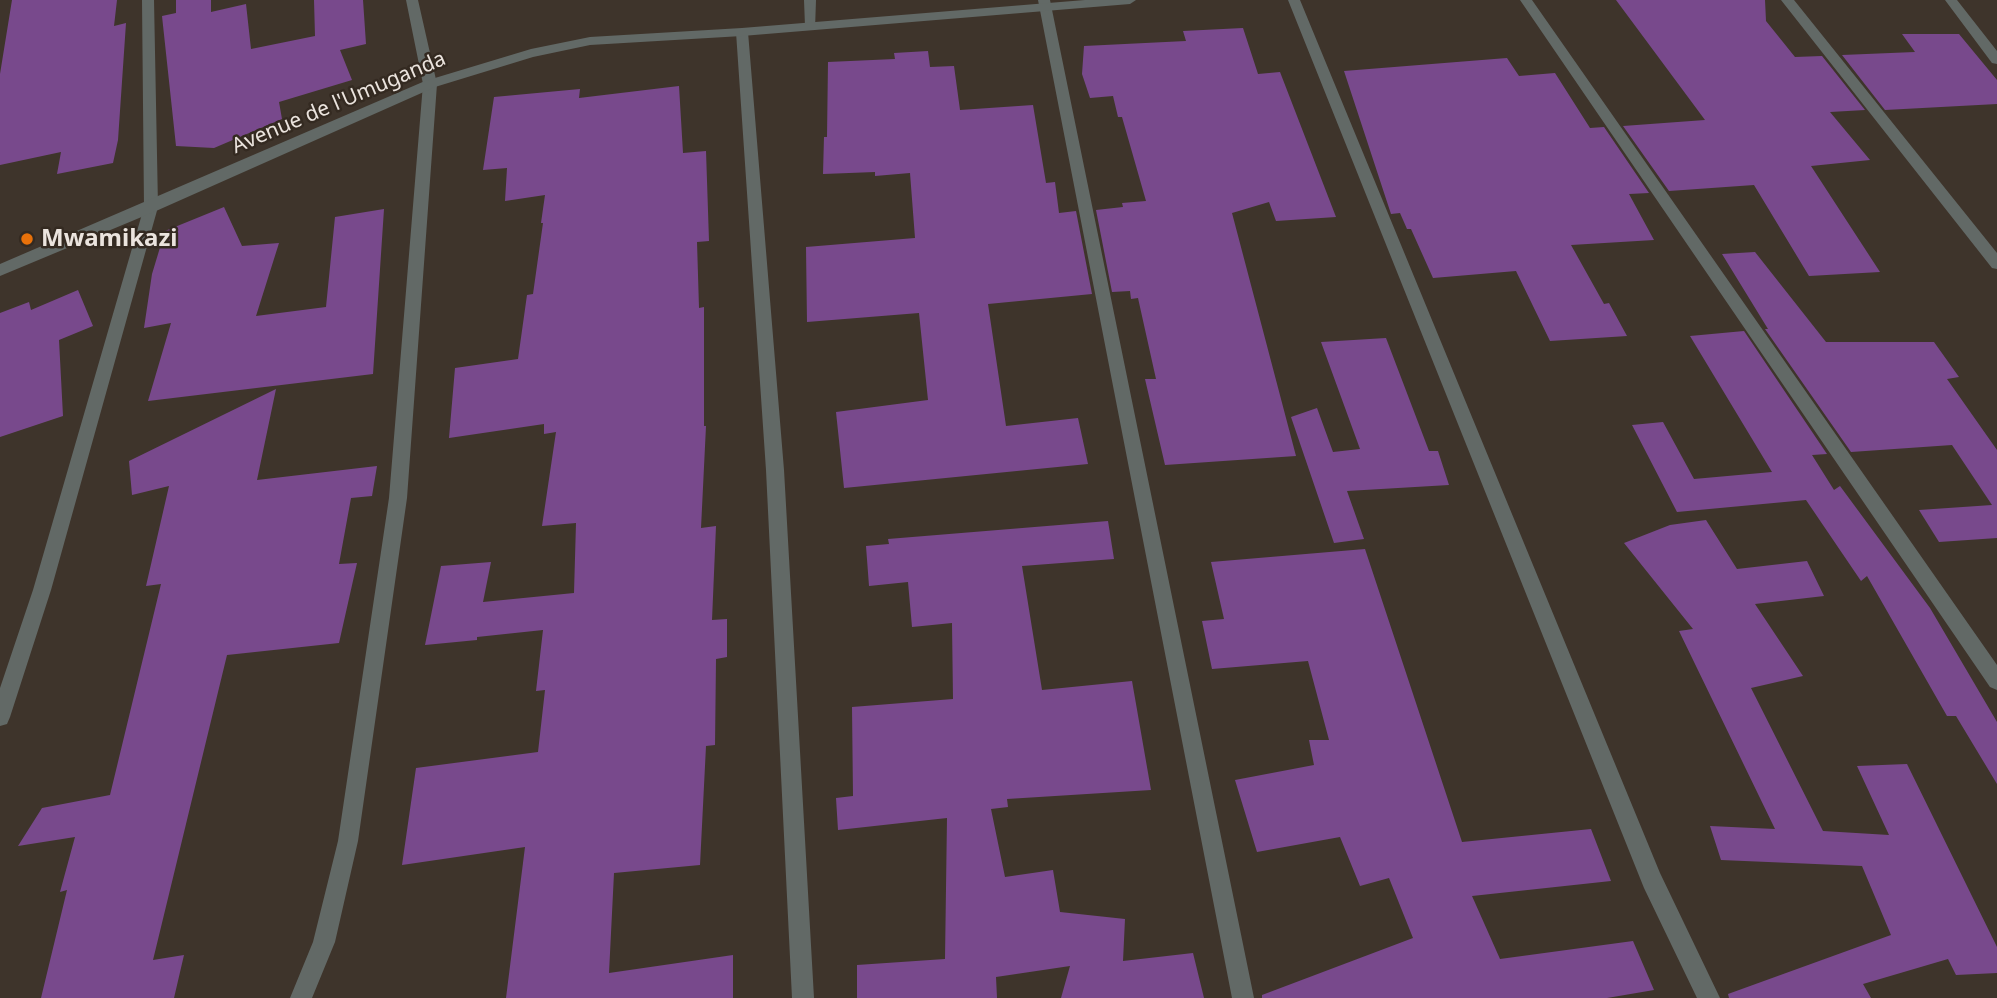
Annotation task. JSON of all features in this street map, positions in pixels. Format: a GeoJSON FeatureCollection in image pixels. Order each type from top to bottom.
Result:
{"type":"FeatureCollection","features":[{"type":"Feature","properties":{"kind":"street"},"geometry":{"type":"LineString","coordinates":[[0,718],[42,590],[151,207],[148,0]]}},
{"type":"Feature","properties":{"kind":"street"},"geometry":{"type":"LineString","coordinates":[[300,998],[324,942],[348,841],[398,498],[429,84],[412,0]]}},
{"type":"Feature","properties":{"kind":"street"},"geometry":{"type":"LineString","coordinates":[[810,0],[811,26]]}},
{"type":"Feature","properties":{"kind":"street","name":"Avenue de l'Umuganda"},"geometry":{"type":"LineString","coordinates":[[0,270],[151,207],[429,84],[531,53],[590,41],[742,32],[1045,4],[1130,0]]}},
{"type":"Feature","properties":{"kind":"street"},"geometry":{"type":"LineString","coordinates":[[1294,0],[1652,880],[1709,998]]}},
{"type":"Feature","properties":{"kind":"street"},"geometry":{"type":"LineString","coordinates":[[1527,0],[1997,681]]}},
{"type":"Feature","properties":{"kind":"street"},"geometry":{"type":"LineString","coordinates":[[1787,0],[1997,264]]}},
{"type":"Feature","properties":{"kind":"street"},"geometry":{"type":"LineString","coordinates":[[1951,0],[1997,60]]}},
{"type":"Feature","properties":{"kind":"street"},"geometry":{"type":"LineString","coordinates":[[1045,4],[1243,998]]}},
{"type":"Feature","properties":{"kind":"street"},"geometry":{"type":"LineString","coordinates":[[742,32],[775,470],[803,998]]}},
{"type":"Feature","properties":{"kind":"building"},"geometry":{"type":"Polygon","coordinates":[[[12,0],[117,0],[114,26],[126,23],[118,140],[113,163],[57,174],[61,152],[0,165],[0,74],[12,0]]]}},
{"type":"Feature","properties":{"kind":"building"},"geometry":{"type":"Polygon","coordinates":[[[176,0],[211,0],[211,12],[246,4],[251,49],[315,36],[314,0],[363,0],[366,44],[340,50],[352,80],[279,102],[282,119],[214,148],[176,146],[162,16],[176,13],[176,0]]]}},
{"type":"Feature","properties":{"kind":"building"},"geometry":{"type":"Polygon","coordinates":[[[1616,0],[1765,0],[1766,21],[1795,57],[1822,56],[1865,110],[1830,112],[1870,160],[1811,166],[1880,272],[1809,276],[1754,185],[1669,191],[1623,126],[1705,120],[1616,0]]]}},
{"type":"Feature","properties":{"kind":"building"},"geometry":{"type":"Polygon","coordinates":[[[1243,28],[1258,74],[1280,72],[1336,217],[1276,221],[1269,202],[1232,213],[1296,456],[1165,465],[1145,379],[1156,379],[1138,298],[1131,299],[1130,291],[1112,292],[1096,210],[1123,207],[1122,203],[1146,201],[1122,117],[1118,117],[1113,96],[1090,98],[1082,74],[1084,46],[1186,41],[1183,31],[1243,28]]]}},
{"type":"Feature","properties":{"kind":"building"},"geometry":{"type":"Polygon","coordinates":[[[1902,34],[1959,34],[1997,80],[1997,104],[1885,110],[1842,55],[1915,52],[1902,34]]]}},
{"type":"Feature","properties":{"kind":"building"},"geometry":{"type":"Polygon","coordinates":[[[928,51],[930,67],[954,66],[960,110],[1033,105],[1046,183],[1055,182],[1059,213],[1076,211],[1092,294],[988,304],[1006,426],[1078,418],[1088,464],[844,488],[836,412],[928,400],[919,313],[807,322],[806,247],[915,238],[910,173],[875,176],[875,172],[823,174],[824,137],[827,137],[828,62],[895,59],[894,53],[928,51]]]}},
{"type":"Feature","properties":{"kind":"building"},"geometry":{"type":"Polygon","coordinates":[[[1507,58],[1519,76],[1555,73],[1590,128],[1604,127],[1649,193],[1629,194],[1654,240],[1571,245],[1604,304],[1609,303],[1627,336],[1550,341],[1516,271],[1433,278],[1411,229],[1407,229],[1400,213],[1391,214],[1344,71],[1507,58]]]}},
{"type":"Feature","properties":{"kind":"building"},"geometry":{"type":"Polygon","coordinates":[[[679,86],[683,153],[706,151],[709,241],[697,242],[699,308],[704,307],[706,426],[701,528],[716,526],[712,620],[727,619],[727,657],[716,659],[715,745],[706,746],[700,865],[614,873],[609,973],[733,955],[733,998],[506,998],[525,847],[402,865],[416,768],[538,752],[545,690],[536,691],[543,630],[425,645],[441,566],[491,562],[483,602],[574,593],[576,523],[542,526],[556,432],[544,434],[544,424],[449,438],[455,368],[518,359],[527,295],[533,294],[543,223],[545,195],[505,201],[507,168],[483,170],[494,97],[580,89],[579,98],[679,86]]]}},
{"type":"Feature","properties":{"kind":"building"},"geometry":{"type":"Polygon","coordinates":[[[224,207],[242,246],[279,243],[256,316],[326,307],[335,217],[384,209],[373,374],[148,401],[171,323],[144,328],[152,274],[165,231],[224,207]]]}},
{"type":"Feature","properties":{"kind":"building"},"geometry":{"type":"Polygon","coordinates":[[[1755,252],[1826,342],[1934,342],[1959,377],[1947,379],[1997,450],[1997,538],[1939,542],[1919,510],[1992,505],[1952,445],[1851,452],[1765,329],[1768,329],[1722,254],[1755,252]]]}},
{"type":"Feature","properties":{"kind":"building"},"geometry":{"type":"Polygon","coordinates":[[[78,290],[93,326],[59,340],[63,416],[0,437],[0,313],[29,302],[31,310],[78,290]]]}},
{"type":"Feature","properties":{"kind":"building"},"geometry":{"type":"Polygon","coordinates":[[[1744,331],[1827,454],[1812,455],[1834,490],[1840,486],[1930,608],[1997,722],[1997,784],[1956,716],[1947,716],[1867,576],[1861,581],[1806,500],[1677,512],[1632,425],[1663,422],[1694,479],[1772,472],[1690,336],[1744,331]]]}},
{"type":"Feature","properties":{"kind":"building"},"geometry":{"type":"Polygon","coordinates":[[[1386,338],[1429,451],[1438,451],[1449,485],[1347,491],[1364,539],[1334,543],[1291,417],[1317,408],[1333,452],[1360,449],[1321,342],[1386,338]]]}},
{"type":"Feature","properties":{"kind":"building"},"geometry":{"type":"Polygon","coordinates":[[[276,389],[257,480],[377,466],[372,496],[351,498],[339,564],[357,563],[339,643],[227,655],[153,960],[184,955],[174,998],[41,998],[67,890],[60,892],[75,837],[18,846],[42,808],[110,795],[161,584],[146,586],[169,486],[132,495],[129,461],[276,389]]]}},
{"type":"Feature","properties":{"kind":"building"},"geometry":{"type":"Polygon","coordinates":[[[1706,520],[1737,569],[1807,561],[1824,596],[1755,604],[1803,676],[1751,688],[1823,831],[1889,835],[1857,766],[1907,764],[1997,947],[1997,973],[1956,975],[1948,959],[1863,984],[1871,998],[1729,998],[1728,994],[1891,935],[1862,866],[1721,860],[1710,826],[1775,829],[1679,631],[1693,629],[1624,543],[1670,525],[1706,520]]]}},
{"type":"Feature","properties":{"kind":"building"},"geometry":{"type":"Polygon","coordinates":[[[1108,521],[1114,559],[1022,566],[1042,690],[1132,681],[1151,790],[1007,799],[1008,807],[991,809],[1005,877],[1053,870],[1060,912],[1125,919],[1123,961],[1193,953],[1204,998],[1061,998],[1070,966],[996,977],[997,998],[857,998],[857,965],[945,959],[947,818],[838,830],[836,798],[853,796],[852,707],[953,699],[952,623],[912,627],[908,582],[869,586],[866,546],[889,544],[888,539],[1108,521]]]}},
{"type":"Feature","properties":{"kind":"building"},"geometry":{"type":"Polygon","coordinates":[[[1365,549],[1462,842],[1591,829],[1611,881],[1472,896],[1500,959],[1633,941],[1654,990],[1607,998],[1262,998],[1262,995],[1413,938],[1389,878],[1360,886],[1340,837],[1257,852],[1235,780],[1314,765],[1309,740],[1329,740],[1308,661],[1212,669],[1202,621],[1224,619],[1211,562],[1365,549]]]}},
{"type":"Feature","properties":{"kind":"place","name":"Mwamikazi"},"geometry":{"type":"Point","coordinates":[27,239]}}]}
